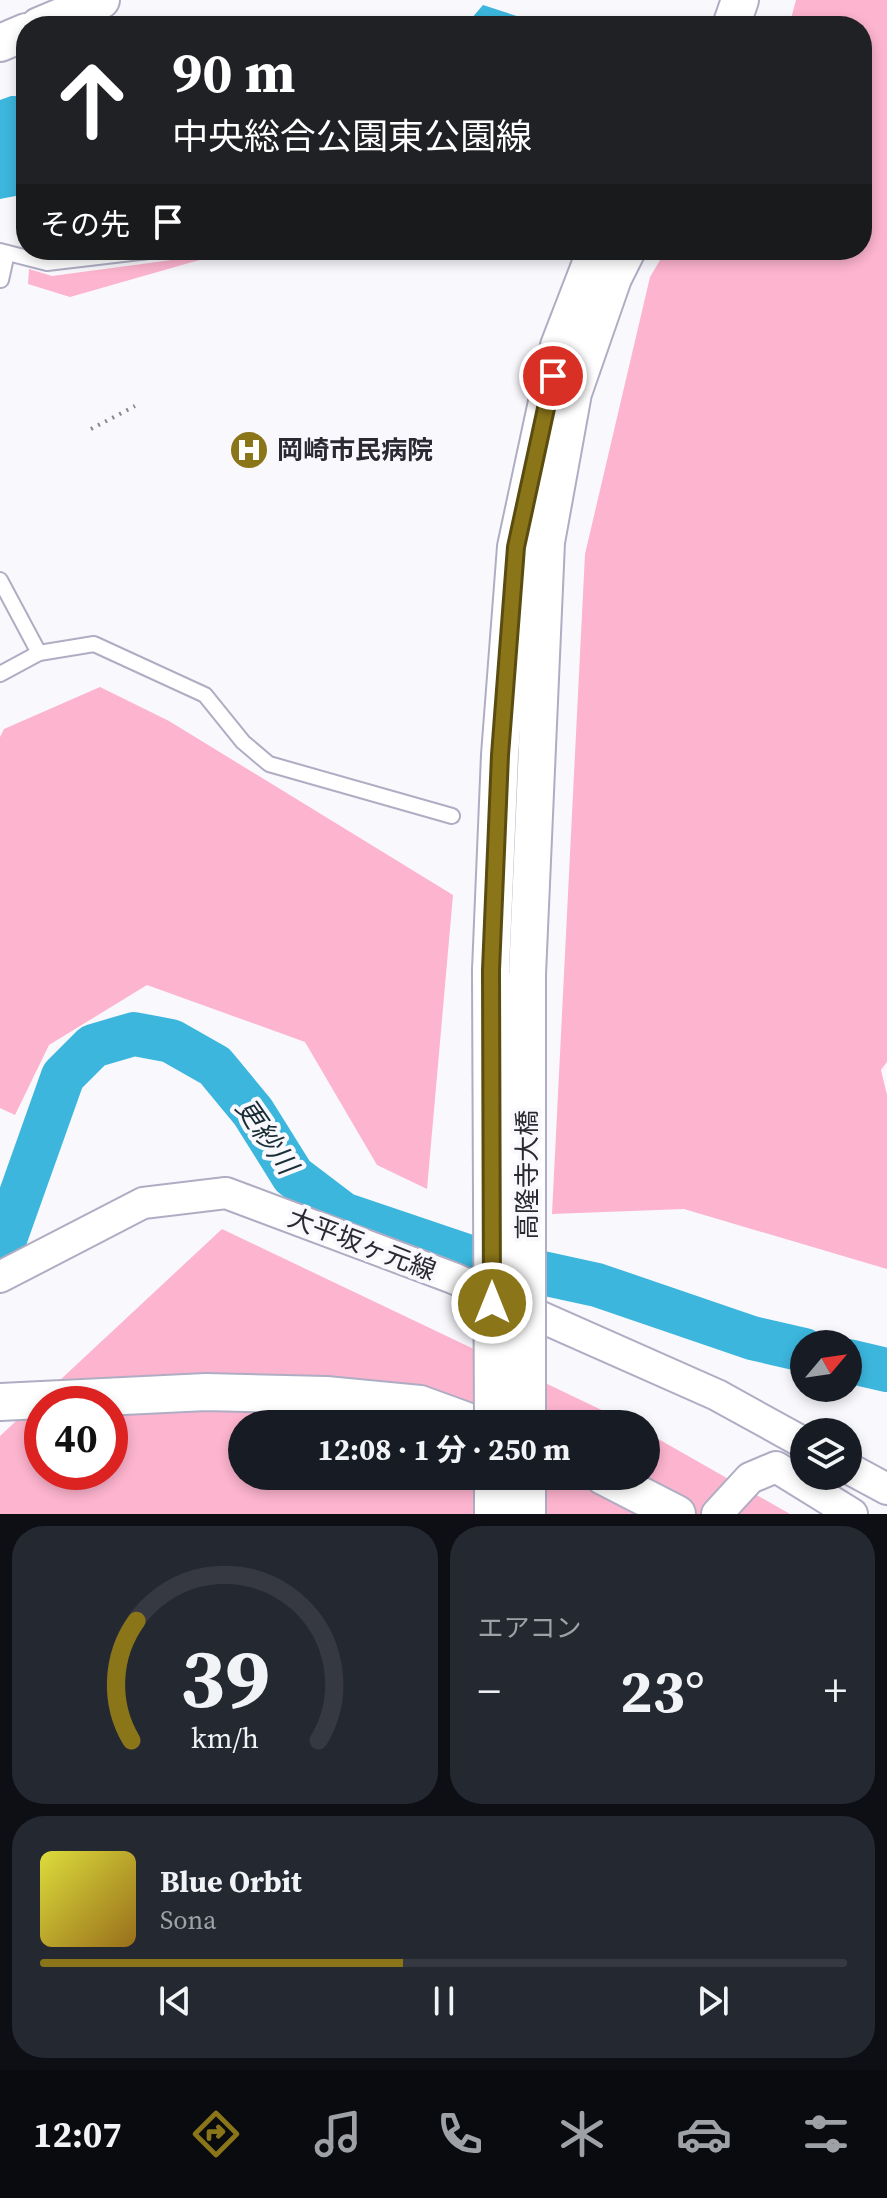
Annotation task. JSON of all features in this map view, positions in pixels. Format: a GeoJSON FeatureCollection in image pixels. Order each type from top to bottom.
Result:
{"type":"FeatureCollection","features":[{"type":"Feature","properties":{"kind":"street"},"geometry":{"type":"LineString","coordinates":[[63,16],[101,0]]}},
{"type":"Feature","properties":{"kind":"street","name":"高隆寺大橋"},"geometry":{"type":"LineString","coordinates":[[493,1410],[491,970],[500,755],[516,547],[559,346],[592,260]]}},
{"type":"Feature","properties":{"kind":"street","name":"高隆寺大橋"},"geometry":{"type":"LineString","coordinates":[[527,1410],[527,974],[546,542],[573,393],[622,260]]}},
{"type":"Feature","properties":{"kind":"street","name":"大平坂ヶ元線"},"geometry":{"type":"LineString","coordinates":[[0,1277],[143,1203],[226,1193],[453,1278],[717,1395],[790,1435]]}},
{"type":"Feature","properties":{"kind":"street"},"geometry":{"type":"LineString","coordinates":[[0,1402],[206,1392],[326,1395],[420,1404],[436,1410]]}},
{"type":"Feature","properties":{"kind":"street"},"geometry":{"type":"LineString","coordinates":[[717,1514],[750,1478],[776,1467],[852,1514]]}},
{"type":"Feature","properties":{"kind":"street"},"geometry":{"type":"LineString","coordinates":[[862,1476],[887,1489]]}},
{"type":"Feature","properties":{"kind":"street"},"geometry":{"type":"LineString","coordinates":[[493,1490],[493,1514]]}},
{"type":"Feature","properties":{"kind":"street"},"geometry":{"type":"LineString","coordinates":[[527,1490],[527,1514]]}},
{"type":"Feature","properties":{"kind":"street"},"geometry":{"type":"LineString","coordinates":[[630,1490],[677,1514]]}},
{"type":"Feature","properties":{"kind":"lane"},"geometry":{"type":"LineString","coordinates":[[1,280],[3,252]]}},
{"type":"Feature","properties":{"kind":"lane"},"geometry":{"type":"LineString","coordinates":[[35,260],[47,263],[72,260]]}},
{"type":"Feature","properties":{"kind":"lane"},"geometry":{"type":"LineString","coordinates":[[0,580],[39,653]]}},
{"type":"Feature","properties":{"kind":"lane"},"geometry":{"type":"LineString","coordinates":[[0,674],[39,653],[94,644],[205,695],[243,742],[269,764],[452,816]]}},
{"type":"Feature","properties":{"kind":"path"},"geometry":{"type":"LineString","coordinates":[[91,429],[135,406]]}},
{"type":"Feature","properties":{"kind":"shaded area"},"geometry":{"type":"Polygon","coordinates":[[[796,0],[887,0],[887,1062],[881,1070],[887,1095],[887,1269],[684,1209],[552,1214],[585,554],[650,277],[660,260],[872,260],[872,16],[792,16],[796,0]]]}},
{"type":"Feature","properties":{"kind":"shaded area"},"geometry":{"type":"Polygon","coordinates":[[[172,260],[200,260],[70,297],[28,284],[29,269],[52,276],[172,260]]]}},
{"type":"Feature","properties":{"kind":"shaded area"},"geometry":{"type":"Polygon","coordinates":[[[100,687],[169,721],[453,895],[427,1189],[377,1165],[305,1042],[147,985],[49,1045],[15,1115],[0,1108],[0,737],[4,729],[100,687]]]}},
{"type":"Feature","properties":{"kind":"shaded area"},"geometry":{"type":"Polygon","coordinates":[[[222,1229],[602,1410],[228,1410],[228,1490],[660,1490],[660,1440],[790,1514],[0,1514],[0,1436],[24,1414],[24,1490],[128,1490],[128,1386],[54,1386],[222,1229]]]}},
{"type":"Feature","properties":{"kind":"water"},"geometry":{"type":"Polygon","coordinates":[[[483,5],[517,16],[474,16],[483,5]]]}},
{"type":"Feature","properties":{"kind":"water"},"geometry":{"type":"Polygon","coordinates":[[[16,96],[16,196],[0,199],[0,100],[16,96]]]}},
{"type":"Feature","properties":{"kind":"waterway","name":"更紗川"},"geometry":{"type":"LineString","coordinates":[[0,1253],[63,1076],[93,1046],[134,1034],[171,1041],[215,1066],[253,1112],[293,1176],[343,1214],[473,1258],[597,1285],[752,1338],[790,1347]]}},
{"type":"Feature","properties":{"kind":"waterway","name":"更紗川"},"geometry":{"type":"LineString","coordinates":[[862,1364],[887,1370]]}},
{"type":"Feature","properties":{"kind":"place","name":"岡崎市民病院"},"geometry":{"type":"Point","coordinates":[249,450]}},
{"type":"Feature","properties":{"kind":"route"},"geometry":{"type":"LineString","coordinates":[[492,1303],[491,970],[500,755],[516,547],[553,376]]}}]}
